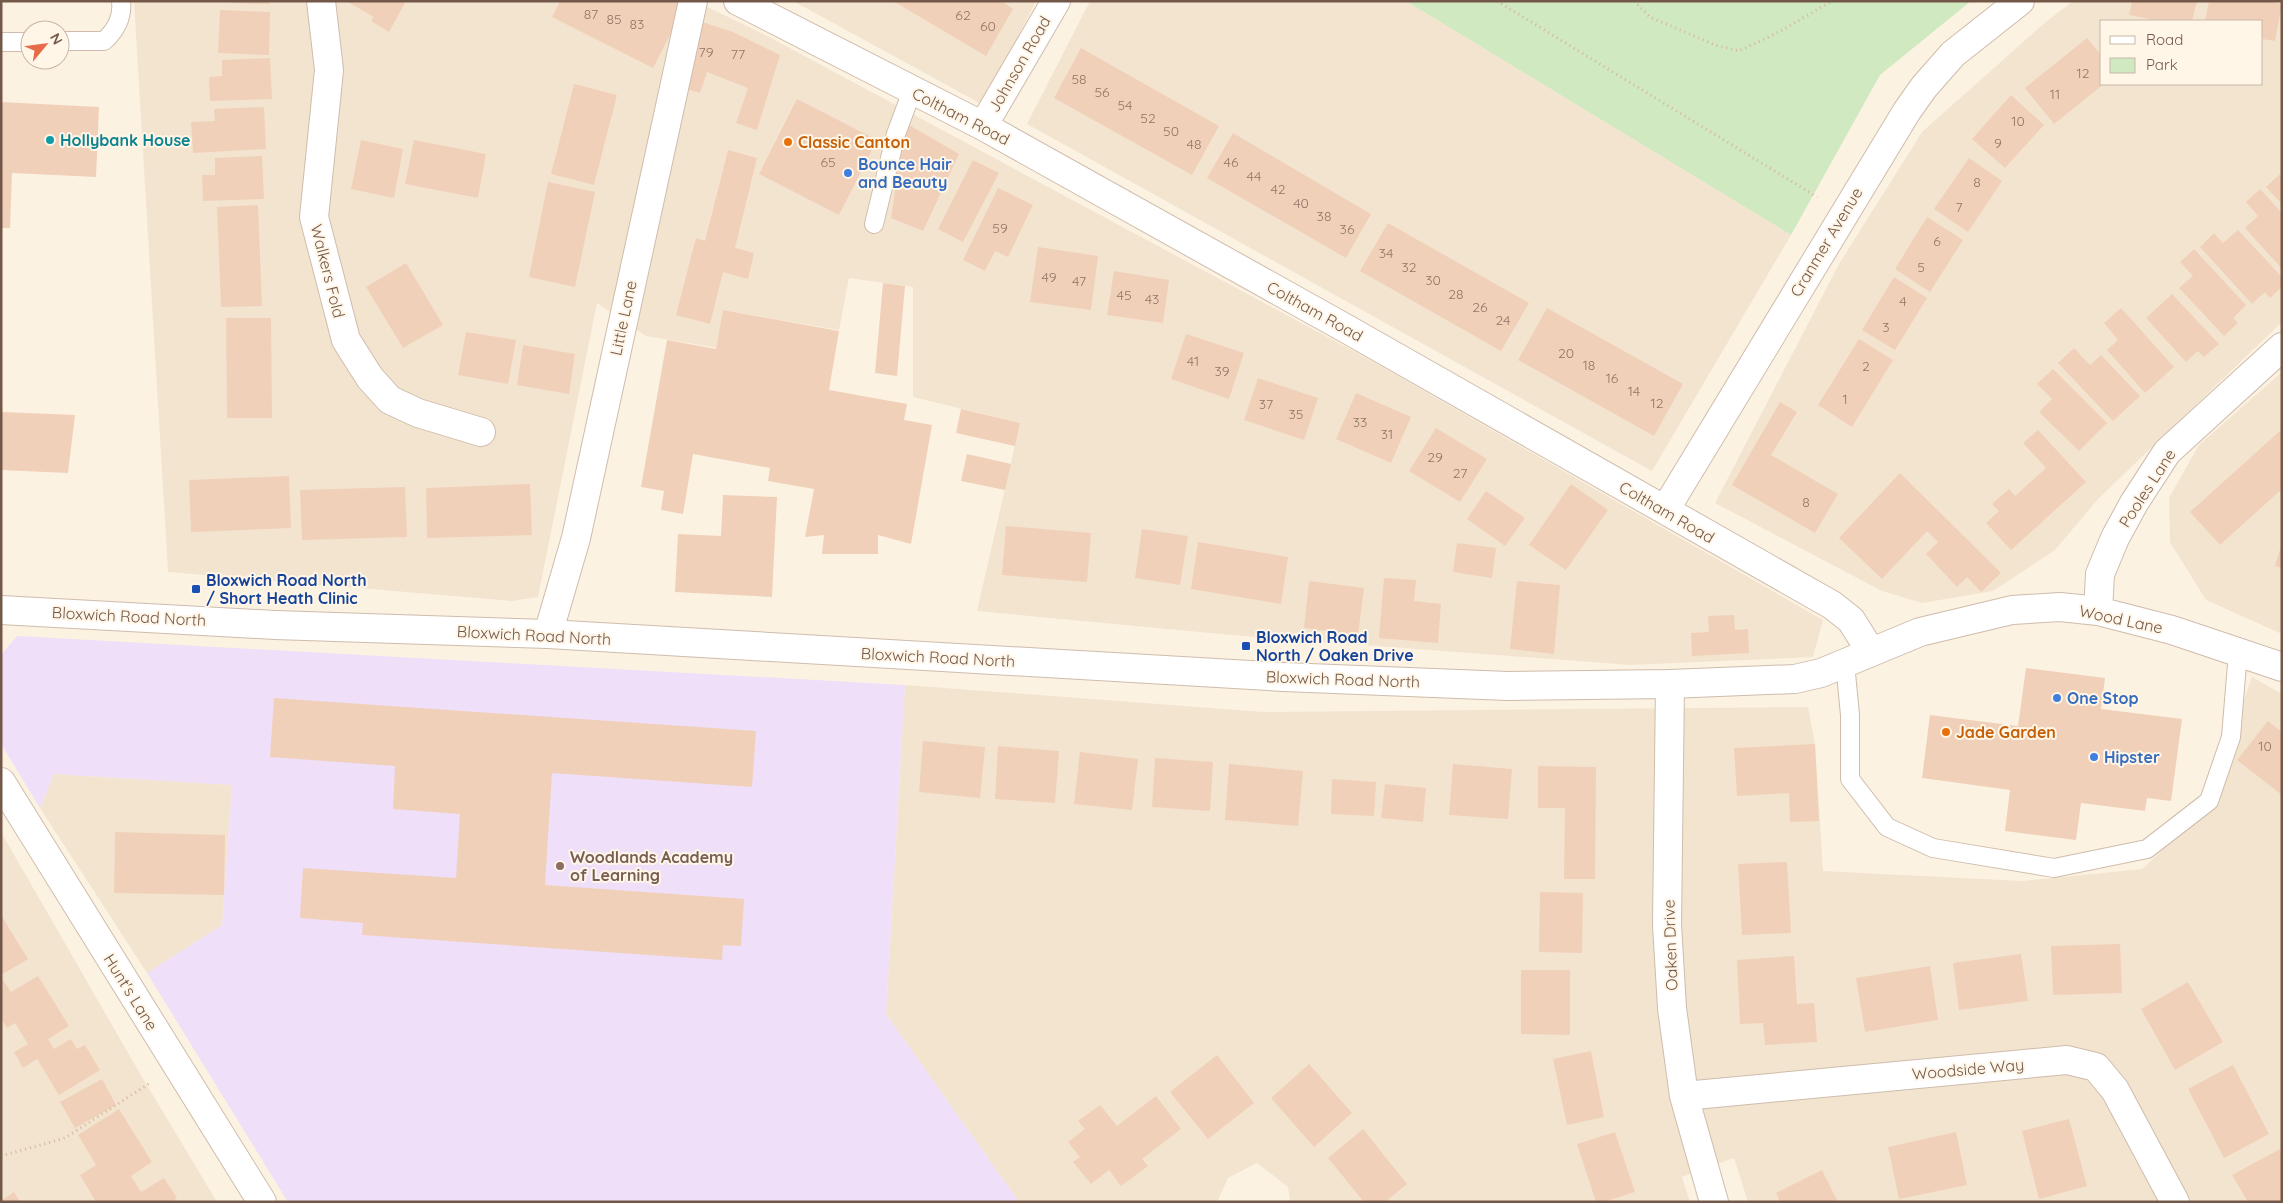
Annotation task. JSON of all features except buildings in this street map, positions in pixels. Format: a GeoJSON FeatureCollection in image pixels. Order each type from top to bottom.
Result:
{"type":"FeatureCollection","features":[{"type":"Feature","properties":{"kind":"street","name":"Walkers Fold"},"geometry":{"type":"LineString","coordinates":[[321,1],[329,70],[314,217],[346,340],[370,378],[390,400],[418,413],[481,432]]}},
{"type":"Feature","properties":{"kind":"street","name":"Little Lane"},"geometry":{"type":"LineString","coordinates":[[548,634],[576,538],[693,1]]}},
{"type":"Feature","properties":{"kind":"street","name":"Coltham Road"},"geometry":{"type":"LineString","coordinates":[[738,1],[983,126],[1353,332],[1832,605],[1851,620],[1871,652]]}},
{"type":"Feature","properties":{"kind":"street","name":"Johnson Road"},"geometry":{"type":"LineString","coordinates":[[983,126],[1056,1]]}},
{"type":"Feature","properties":{"kind":"street","name":"Cranmer Avenue"},"geometry":{"type":"LineString","coordinates":[[1665,510],[1843,213],[1907,111],[1924,87],[1953,54],[2020,1]]}},
{"type":"Feature","properties":{"kind":"street","name":"Pooles Lane"},"geometry":{"type":"LineString","coordinates":[[2098,611],[2100,574],[2115,538],[2134,503],[2167,452],[2282,348]]}},
{"type":"Feature","properties":{"kind":"street","name":"Wood Lane"},"geometry":{"type":"LineString","coordinates":[[1871,652],[1920,632],[2012,610],[2060,607],[2098,611],[2172,630],[2282,667]]}},
{"type":"Feature","properties":{"kind":"street","name":"Bloxwich Road North"},"geometry":{"type":"LineString","coordinates":[[1,610],[275,625],[548,634],[1284,677],[1508,686],[1670,684],[1794,679],[1821,673],[1871,652]]}},
{"type":"Feature","properties":{"kind":"street","name":"Oaken Drive"},"geometry":{"type":"LineString","coordinates":[[1670,684],[1667,925],[1672,1008],[1684,1096],[1714,1202]]}},
{"type":"Feature","properties":{"kind":"street","name":"Hunt's Lane"},"geometry":{"type":"LineString","coordinates":[[1,782],[262,1202]]}},
{"type":"Feature","properties":{"kind":"street","name":"Woodside Way"},"geometry":{"type":"LineString","coordinates":[[1684,1096],[2067,1060],[2096,1067],[2115,1090],[2175,1202]]}},
{"type":"Feature","properties":{"kind":"lane"},"geometry":{"type":"LineString","coordinates":[[70,41],[104,41],[118,25],[122,11],[121,1]]}},
{"type":"Feature","properties":{"kind":"lane"},"geometry":{"type":"LineString","coordinates":[[3,42],[20,42]]}},
{"type":"Feature","properties":{"kind":"lane"},"geometry":{"type":"LineString","coordinates":[[874,224],[896,134],[912,91]]}},
{"type":"Feature","properties":{"kind":"lane"},"geometry":{"type":"LineString","coordinates":[[1845,663],[1850,715],[1850,779],[1887,827],[1933,848],[2054,868],[2147,849],[2209,801],[2231,737],[2238,652]]}},
{"type":"Feature","properties":{"kind":"path"},"geometry":{"type":"LineString","coordinates":[[1497,1],[1843,213]]}},
{"type":"Feature","properties":{"kind":"path"},"geometry":{"type":"LineString","coordinates":[[1634,1],[1650,17],[1715,45],[1739,51],[1781,31],[1832,1]]}},
{"type":"Feature","properties":{"kind":"path"},"geometry":{"type":"LineString","coordinates":[[1,1156],[65,1138],[178,1065]]}},
{"type":"Feature","properties":{"kind":"shaded area"},"geometry":{"type":"Polygon","coordinates":[[[134,1],[695,1],[771,38],[1372,361],[1823,620],[1813,657],[1631,665],[1231,635],[977,611],[1020,423],[913,397],[913,287],[849,278],[839,330],[723,310],[718,348],[646,336],[597,303],[538,597],[512,601],[168,572],[134,1]]]}},
{"type":"Feature","properties":{"kind":"shaded area"},"geometry":{"type":"Polygon","coordinates":[[[793,1],[1036,1],[983,105],[793,1]]]}},
{"type":"Feature","properties":{"kind":"shaded area"},"geometry":{"type":"Polygon","coordinates":[[[1090,1],[1406,1],[1791,235],[1652,471],[1027,124],[1090,1]]]}},
{"type":"Feature","properties":{"kind":"shaded area"},"geometry":{"type":"Polygon","coordinates":[[[2073,1],[2282,1],[2282,322],[2098,499],[2055,550],[1993,591],[1922,603],[1882,591],[1715,503],[1839,264],[1922,132],[2042,25],[2073,1]]]}},
{"type":"Feature","properties":{"kind":"shaded area"},"geometry":{"type":"Polygon","coordinates":[[[2282,372],[2282,634],[2206,600],[2170,542],[2169,498],[2199,445],[2282,372]]]}},
{"type":"Feature","properties":{"kind":"shaded area","name":"Woodlands Academy of Learning"},"geometry":{"type":"Polygon","coordinates":[[[17,636],[905,685],[886,1014],[1019,1202],[288,1202],[147,973],[222,925],[232,785],[54,774],[40,808],[1,744],[1,655],[17,636]]]}},
{"type":"Feature","properties":{"kind":"shaded area"},"geometry":{"type":"Polygon","coordinates":[[[2252,677],[2282,694],[2282,1202],[1748,1202],[1734,1158],[1682,1177],[1690,1202],[1290,1202],[1288,1187],[1257,1163],[1228,1178],[1217,1202],[1019,1202],[886,1014],[905,685],[1264,712],[1808,707],[1815,744],[1823,871],[2022,881],[2142,869],[2205,810],[2252,677]]]}},
{"type":"Feature","properties":{"kind":"shaded area"},"geometry":{"type":"Polygon","coordinates":[[[54,774],[232,785],[222,925],[147,973],[40,808],[54,774]]]}},
{"type":"Feature","properties":{"kind":"shaded area"},"geometry":{"type":"Polygon","coordinates":[[[1,832],[139,1072],[217,1202],[1,1202],[1,832]]]}},
{"type":"Feature","properties":{"kind":"green space"},"geometry":{"type":"Polygon","coordinates":[[[1406,1],[1971,1],[1880,75],[1791,235],[1406,1]]]}},
{"type":"Feature","properties":{"kind":"place","name":"Hollybank House"},"geometry":{"type":"Point","coordinates":[50,140]}},
{"type":"Feature","properties":{"kind":"place","name":"Classic Canton"},"geometry":{"type":"Point","coordinates":[788,142]}},
{"type":"Feature","properties":{"kind":"place","name":"Bounce Hair and Beauty"},"geometry":{"type":"Point","coordinates":[848,173]}},
{"type":"Feature","properties":{"kind":"place","name":"Bloxwich Road North / Short Heath Clinic"},"geometry":{"type":"Point","coordinates":[196,589]}},
{"type":"Feature","properties":{"kind":"place","name":"Bloxwich Road North / Oaken Drive"},"geometry":{"type":"Point","coordinates":[1246,646]}},
{"type":"Feature","properties":{"kind":"place","name":"One Stop"},"geometry":{"type":"Point","coordinates":[2057,698]}},
{"type":"Feature","properties":{"kind":"place","name":"Jade Garden"},"geometry":{"type":"Point","coordinates":[1946,732]}},
{"type":"Feature","properties":{"kind":"place","name":"Hipster"},"geometry":{"type":"Point","coordinates":[2094,757]}},
{"type":"Feature","properties":{"kind":"place","name":"Woodlands Academy of Learning"},"geometry":{"type":"Point","coordinates":[560,866]}}]}
